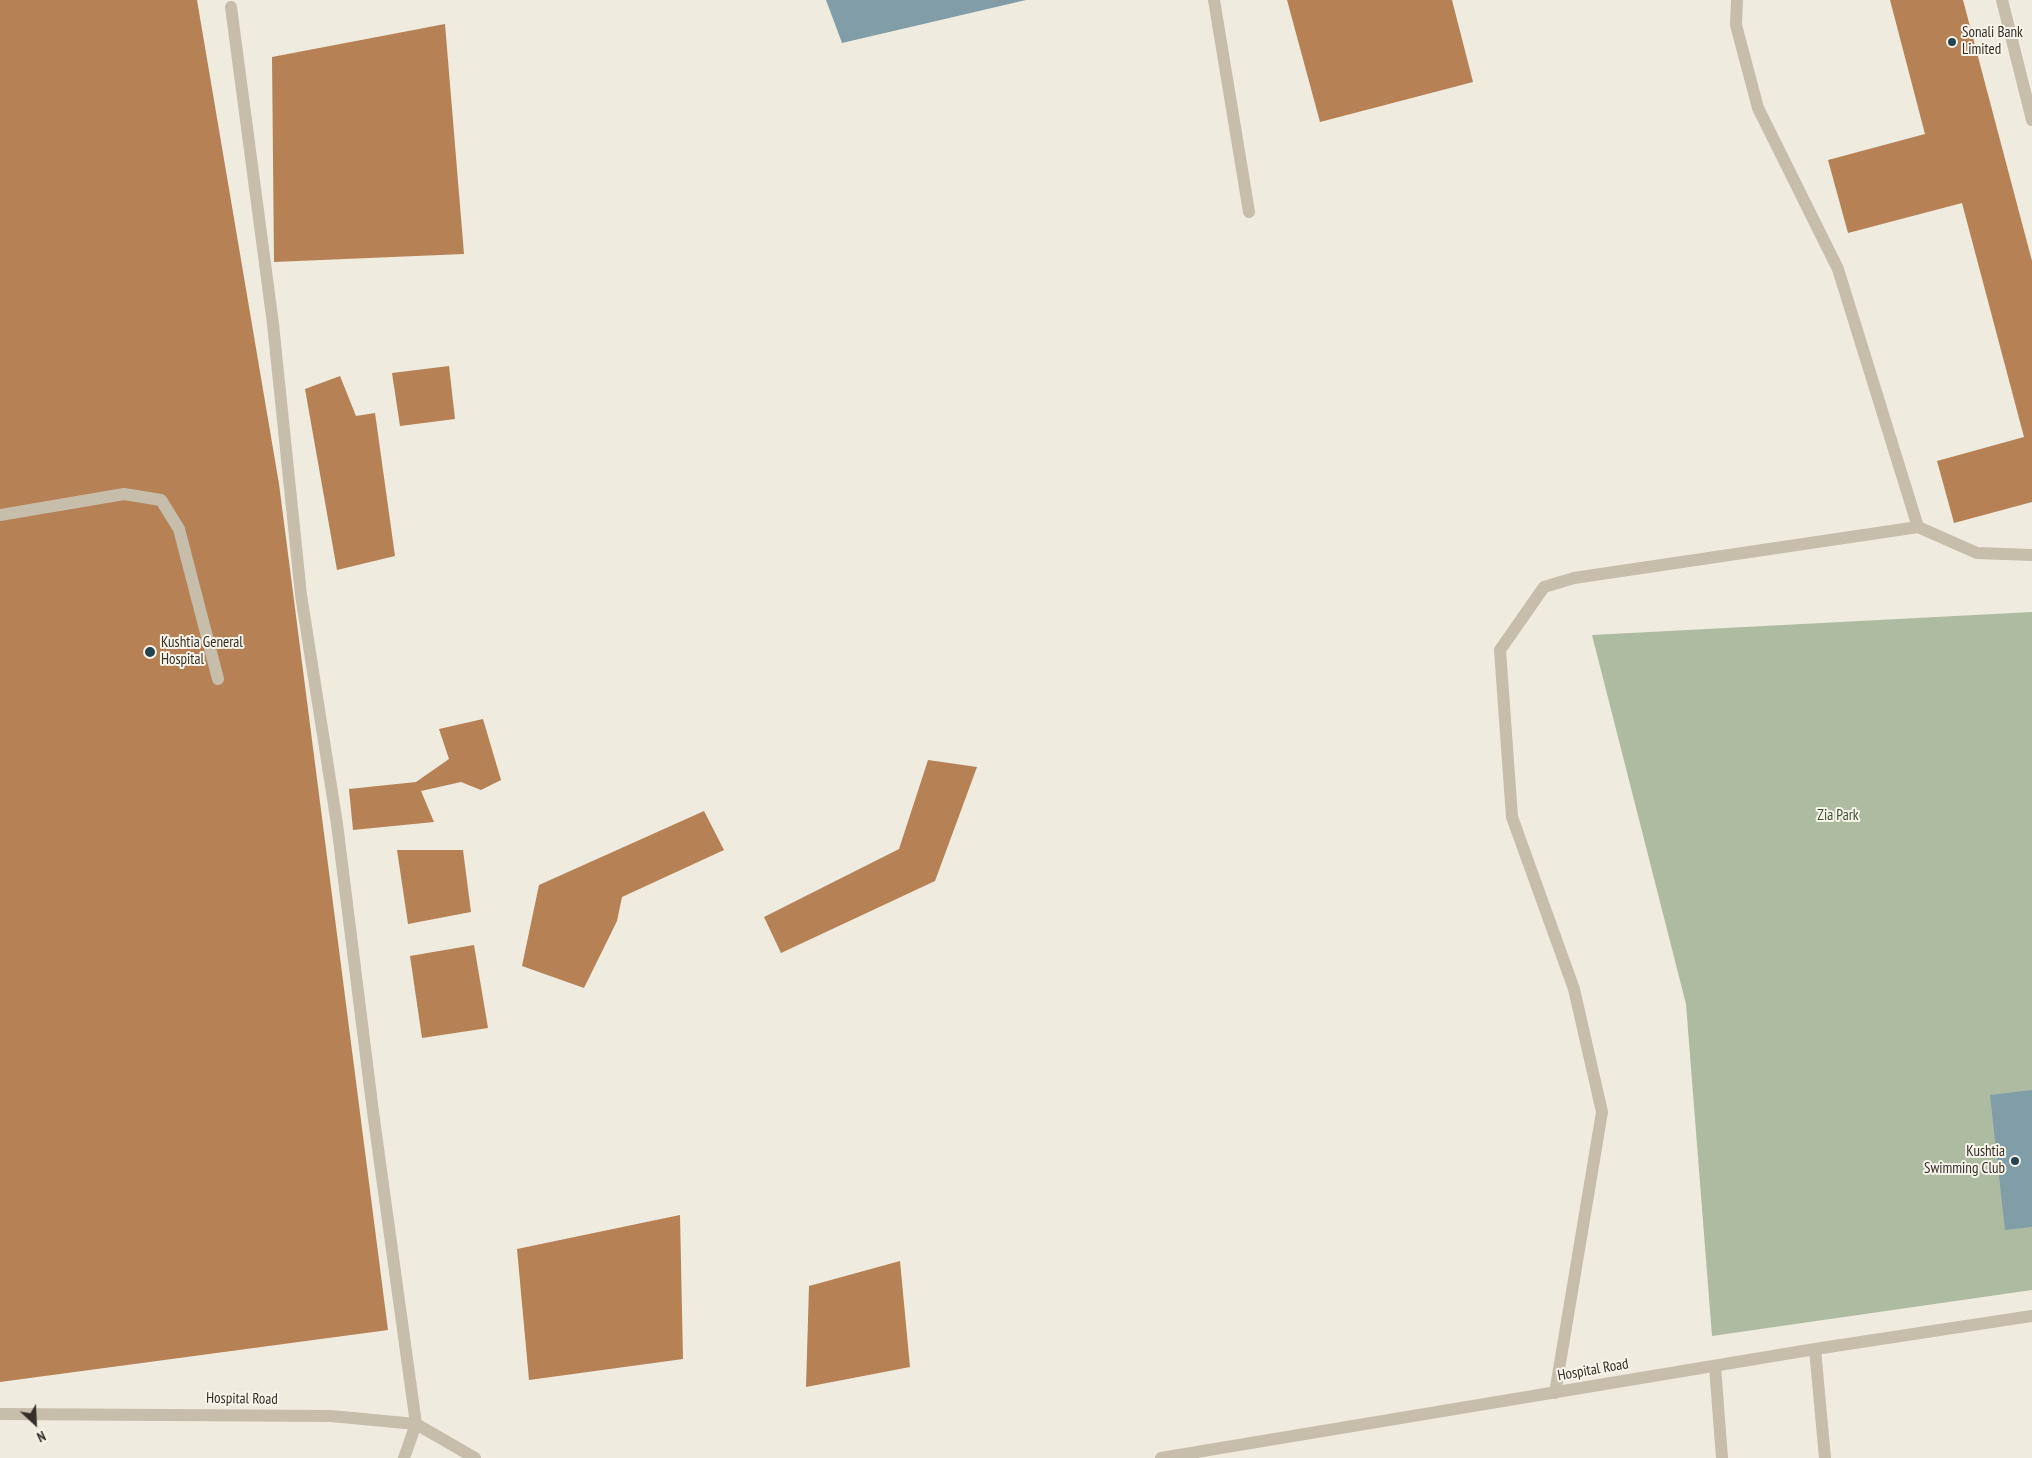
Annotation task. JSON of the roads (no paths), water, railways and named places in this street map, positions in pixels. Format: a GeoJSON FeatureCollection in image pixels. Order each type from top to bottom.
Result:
{"type":"FeatureCollection","features":[{"type":"Feature","properties":{"kind":"street"},"geometry":{"type":"LineString","coordinates":[[1214,0],[1249,212]]}},
{"type":"Feature","properties":{"kind":"street"},"geometry":{"type":"LineString","coordinates":[[1737,0],[1736,25],[1758,108],[1838,269],[1918,527]]}},
{"type":"Feature","properties":{"kind":"street"},"geometry":{"type":"LineString","coordinates":[[2002,0],[2032,120]]}},
{"type":"Feature","properties":{"kind":"street"},"geometry":{"type":"LineString","coordinates":[[231,7],[273,324],[301,596],[337,824],[373,1112],[416,1424],[404,1458]]}},
{"type":"Feature","properties":{"kind":"street"},"geometry":{"type":"LineString","coordinates":[[0,515],[124,494],[161,500],[179,529],[218,679]]}},
{"type":"Feature","properties":{"kind":"street"},"geometry":{"type":"LineString","coordinates":[[1555,1393],[1602,1112],[1574,989],[1512,817],[1500,650],[1544,586],[1574,578],[1918,527],[1978,553],[2032,555]]}},
{"type":"Feature","properties":{"kind":"street","name":"Hospital Road"},"geometry":{"type":"LineString","coordinates":[[1161,1458],[1815,1349],[2032,1316]]}},
{"type":"Feature","properties":{"kind":"street"},"geometry":{"type":"LineString","coordinates":[[1815,1349],[1825,1458]]}},
{"type":"Feature","properties":{"kind":"street"},"geometry":{"type":"LineString","coordinates":[[1715,1366],[1722,1458]]}},
{"type":"Feature","properties":{"kind":"street","name":"Hospital Road"},"geometry":{"type":"LineString","coordinates":[[0,1414],[330,1416],[416,1424],[475,1458]]}},
{"type":"Feature","properties":{"kind":"water"},"geometry":{"type":"Polygon","coordinates":[[[826,0],[1026,0],[842,43],[826,0]]]}},
{"type":"Feature","properties":{"kind":"water","name":"Kushtia Swimming Club"},"geometry":{"type":"Polygon","coordinates":[[[2032,1090],[2032,1227],[2005,1230],[1990,1095],[2032,1090]]]}},
{"type":"Feature","properties":{"kind":"place","name":"Sonali Bank Limited"},"geometry":{"type":"Point","coordinates":[1952,42]}},
{"type":"Feature","properties":{"kind":"place","name":"Kushtia General Hospital"},"geometry":{"type":"Point","coordinates":[150,652]}},
{"type":"Feature","properties":{"kind":"place","name":"Kushtia Swimming Club"},"geometry":{"type":"Point","coordinates":[2015,1161]}},
{"type":"Feature","properties":{"kind":"park label","name":"Zia Park"},"geometry":{"type":"Point","coordinates":[1838,816]}}]}
